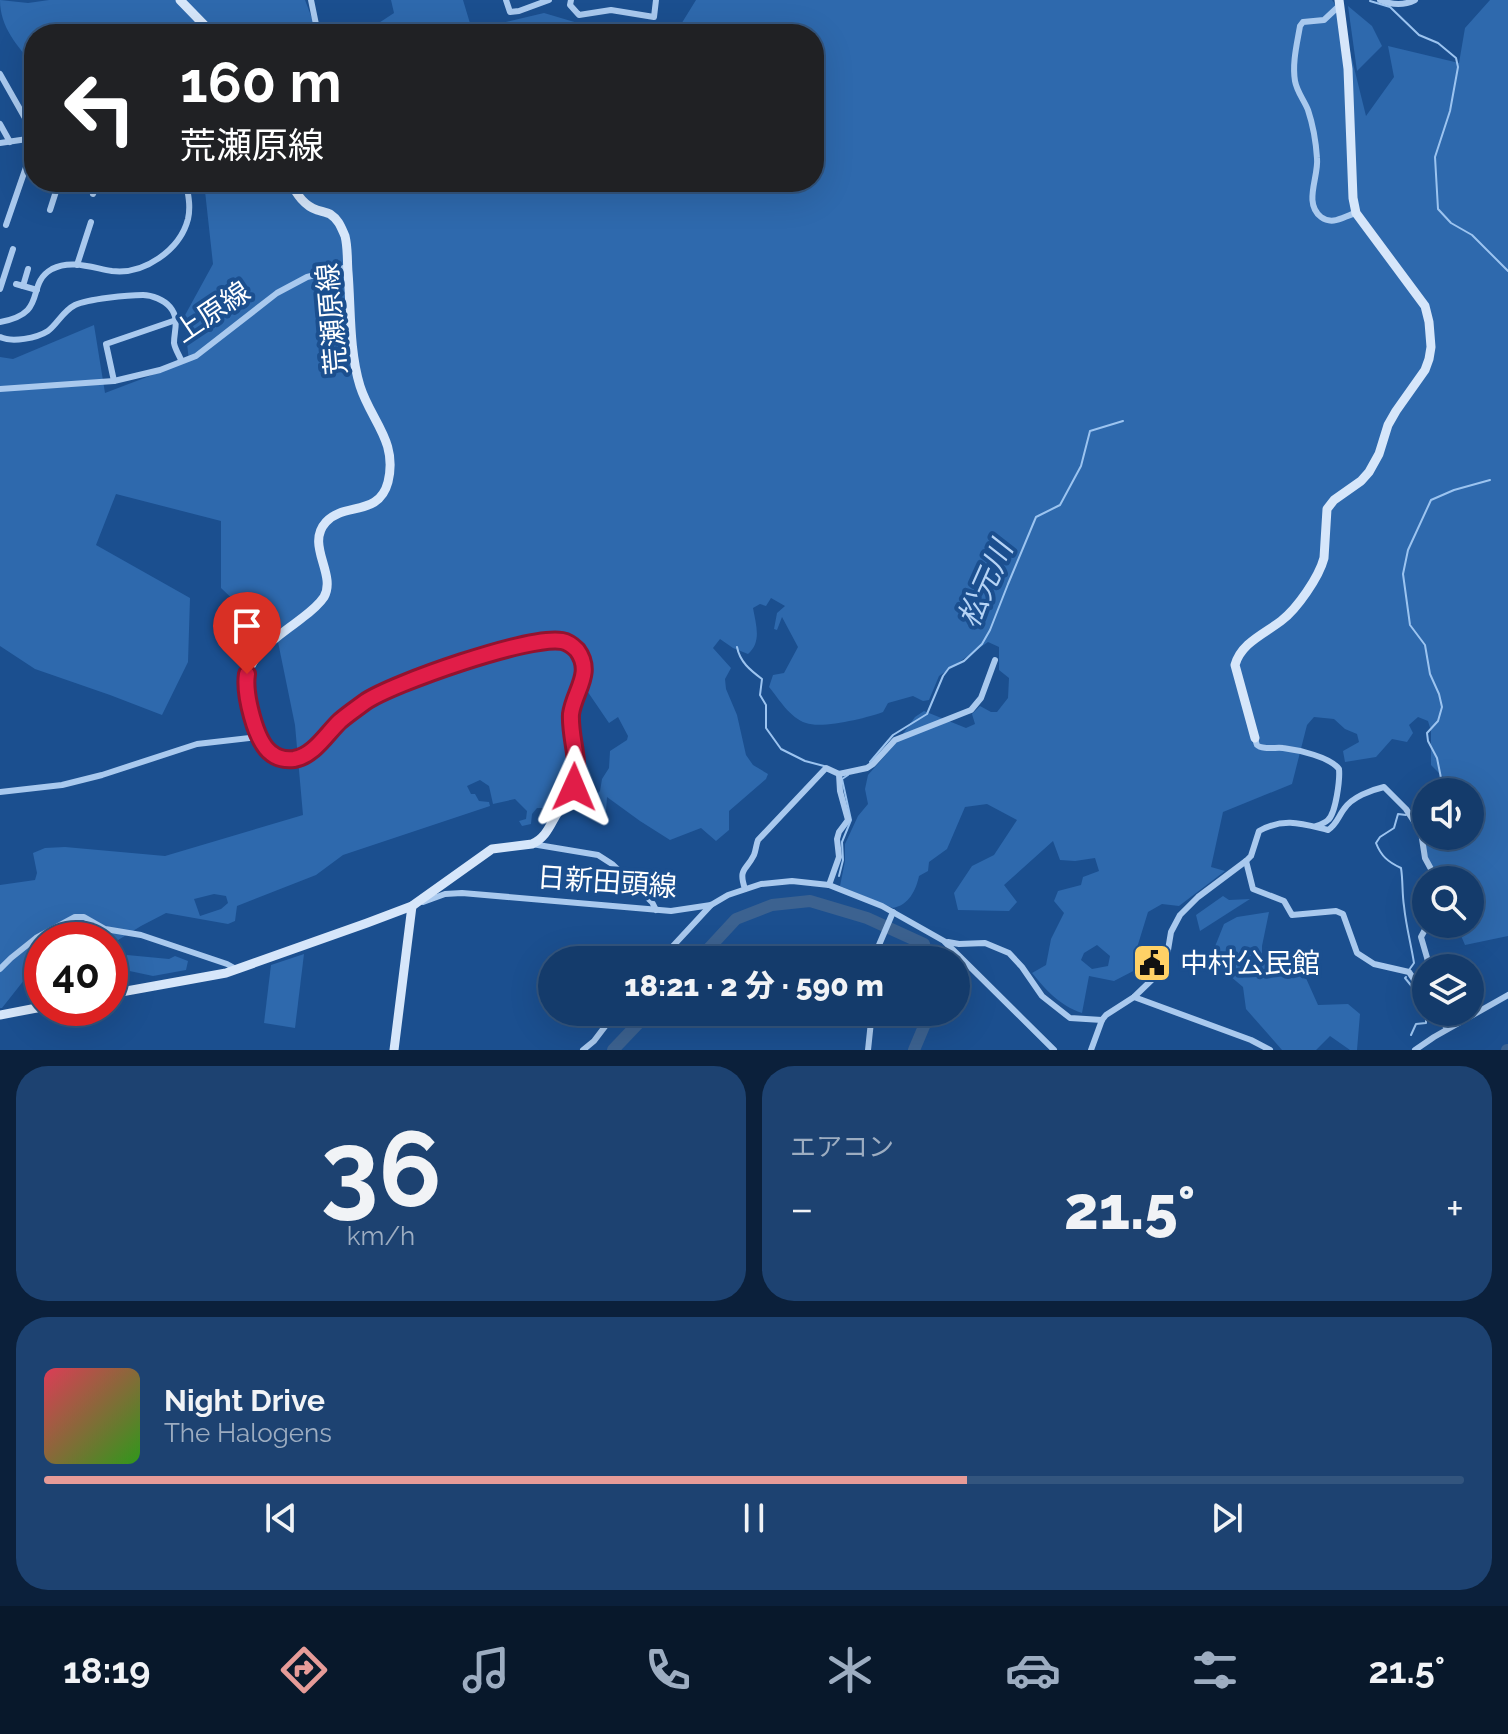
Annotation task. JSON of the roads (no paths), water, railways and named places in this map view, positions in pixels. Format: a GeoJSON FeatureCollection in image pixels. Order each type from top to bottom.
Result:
{"type":"FeatureCollection","features":[{"type":"Feature","properties":{"kind":"street"},"geometry":{"type":"LineString","coordinates":[[180,0],[203,24]]}},
{"type":"Feature","properties":{"kind":"street"},"geometry":{"type":"LineString","coordinates":[[311,0],[316,24]]}},
{"type":"Feature","properties":{"kind":"street"},"geometry":{"type":"LineString","coordinates":[[506,0],[510,12],[549,0]]}},
{"type":"Feature","properties":{"kind":"street"},"geometry":{"type":"LineString","coordinates":[[571,0],[570,5],[579,15],[611,10],[654,17],[656,0]]}},
{"type":"Feature","properties":{"kind":"street"},"geometry":{"type":"LineString","coordinates":[[611,10],[612,0]]}},
{"type":"Feature","properties":{"kind":"street"},"geometry":{"type":"LineString","coordinates":[[1380,0],[1392,4],[1415,0]]}},
{"type":"Feature","properties":{"kind":"street"},"geometry":{"type":"LineString","coordinates":[[1316,826],[1331,817],[1339,769],[1331,761],[1257,744],[1235,665],[1248,644],[1296,607],[1322,565],[1327,509],[1369,472],[1379,454],[1388,425],[1420,380],[1429,359],[1429,322],[1425,306],[1356,213],[1348,69],[1340,3]]}},
{"type":"Feature","properties":{"kind":"street"},"geometry":{"type":"LineString","coordinates":[[1340,3],[1324,20],[1308,20],[1300,26],[1294,72],[1313,128],[1318,173],[1313,205],[1327,220],[1334,221],[1356,213]]}},
{"type":"Feature","properties":{"kind":"street"},"geometry":{"type":"LineString","coordinates":[[0,74],[24,120]]}},
{"type":"Feature","properties":{"kind":"street"},"geometry":{"type":"LineString","coordinates":[[0,124],[10,142]]}},
{"type":"Feature","properties":{"kind":"street"},"geometry":{"type":"LineString","coordinates":[[0,143],[24,140]]}},
{"type":"Feature","properties":{"kind":"street"},"geometry":{"type":"LineString","coordinates":[[6,225],[24,170]]}},
{"type":"Feature","properties":{"kind":"street"},"geometry":{"type":"LineString","coordinates":[[50,210],[56,192]]}},
{"type":"Feature","properties":{"kind":"street"},"geometry":{"type":"LineString","coordinates":[[0,322],[26,314],[33,304],[41,278],[50,270],[63,265],[77,265],[114,271],[134,270],[153,263],[177,241],[188,219],[188,192]]}},
{"type":"Feature","properties":{"kind":"street","name":"荒瀬原線"},"geometry":{"type":"LineString","coordinates":[[259,737],[246,693],[247,674],[252,663],[267,645],[317,606],[325,595],[327,586],[319,548],[323,525],[337,515],[371,505],[378,500],[389,479],[390,455],[385,435],[368,407],[357,373],[347,242],[340,223],[329,214],[304,203],[296,192]]}},
{"type":"Feature","properties":{"kind":"street"},"geometry":{"type":"LineString","coordinates":[[77,265],[91,222]]}},
{"type":"Feature","properties":{"kind":"street"},"geometry":{"type":"LineString","coordinates":[[0,289],[13,249]]}},
{"type":"Feature","properties":{"kind":"street","name":"上原線"},"geometry":{"type":"LineString","coordinates":[[0,389],[114,381],[160,370],[196,356],[287,288],[307,277],[348,267]]}},
{"type":"Feature","properties":{"kind":"street"},"geometry":{"type":"LineString","coordinates":[[28,269],[20,285],[37,290]]}},
{"type":"Feature","properties":{"kind":"street"},"geometry":{"type":"LineString","coordinates":[[0,337],[6,340],[48,331],[64,312],[75,305],[145,295],[166,302],[173,310],[176,320],[174,345],[181,360]]}},
{"type":"Feature","properties":{"kind":"street"},"geometry":{"type":"LineString","coordinates":[[114,381],[106,344],[176,320]]}},
{"type":"Feature","properties":{"kind":"street"},"geometry":{"type":"LineString","coordinates":[[0,792],[62,785],[197,744],[259,737],[269,752],[280,758],[301,757],[343,718],[395,686],[514,648],[559,640],[568,643],[579,654],[584,678],[571,714],[577,766],[574,787],[548,830],[532,844]]}},
{"type":"Feature","properties":{"kind":"street"},"geometry":{"type":"LineString","coordinates":[[745,889],[742,873],[755,853],[758,840],[826,768],[839,774],[867,768],[895,740],[971,710],[981,698],[995,660]]}},
{"type":"Feature","properties":{"kind":"street"},"geometry":{"type":"LineString","coordinates":[[829,885],[839,857],[839,832],[848,820],[839,774]]}},
{"type":"Feature","properties":{"kind":"street"},"geometry":{"type":"LineString","coordinates":[[1091,1050],[1106,1015],[1134,997],[1162,970],[1171,932],[1180,915],[1251,856],[1259,831],[1266,827],[1289,822],[1328,830],[1355,798],[1384,787],[1406,809],[1421,832],[1429,866]]}},
{"type":"Feature","properties":{"kind":"street"},"geometry":{"type":"LineString","coordinates":[[394,1050],[412,906],[492,849],[532,844],[598,855],[612,864],[652,902],[656,910]]}},
{"type":"Feature","properties":{"kind":"street"},"geometry":{"type":"LineString","coordinates":[[1246,861],[1253,889],[1284,901],[1292,915],[1336,911],[1343,914],[1357,953],[1374,964],[1409,972],[1412,976]]}},
{"type":"Feature","properties":{"kind":"street","name":"日新田頭線"},"geometry":{"type":"LineString","coordinates":[[128,991],[226,973],[445,894],[656,910],[687,909],[711,905],[761,884],[792,881],[829,885],[944,941],[1054,1050]]}},
{"type":"Feature","properties":{"kind":"street"},"geometry":{"type":"LineString","coordinates":[[673,946],[711,905]]}},
{"type":"Feature","properties":{"kind":"street"},"geometry":{"type":"LineString","coordinates":[[879,946],[892,914]]}},
{"type":"Feature","properties":{"kind":"street"},"geometry":{"type":"LineString","coordinates":[[0,969],[36,938],[75,917],[84,917],[105,929],[141,935],[236,969]]}},
{"type":"Feature","properties":{"kind":"street"},"geometry":{"type":"LineString","coordinates":[[944,941],[985,943],[1009,953],[1042,996],[1070,1018],[1102,1020]]}},
{"type":"Feature","properties":{"kind":"street"},"geometry":{"type":"LineString","coordinates":[[1415,1050],[1508,995]]}},
{"type":"Feature","properties":{"kind":"street"},"geometry":{"type":"LineString","coordinates":[[1134,997],[1251,1040],[1270,1050]]}},
{"type":"Feature","properties":{"kind":"street"},"geometry":{"type":"LineString","coordinates":[[0,1015],[24,1010]]}},
{"type":"Feature","properties":{"kind":"street"},"geometry":{"type":"LineString","coordinates":[[583,1050],[605,1026]]}},
{"type":"Feature","properties":{"kind":"street"},"geometry":{"type":"LineString","coordinates":[[868,1050],[871,1026]]}},
{"type":"Feature","properties":{"kind":"waterway"},"geometry":{"type":"LineString","coordinates":[[1370,1],[1390,7],[1419,35],[1438,43],[1456,58],[1458,67],[1450,111],[1435,157],[1438,209],[1451,223],[1472,235],[1508,271]]}},
{"type":"Feature","properties":{"kind":"waterway","name":"松元川"},"geometry":{"type":"LineString","coordinates":[[870,762],[893,735],[927,714],[949,668],[964,661],[982,644],[1036,517],[1060,505],[1081,466],[1090,431],[1123,421]]}},
{"type":"Feature","properties":{"kind":"waterway"},"geometry":{"type":"LineString","coordinates":[[1441,778],[1427,733],[1438,721],[1442,707],[1430,674],[1425,645],[1410,625],[1403,574],[1408,550],[1431,500],[1490,480]]}},
{"type":"Feature","properties":{"kind":"waterway"},"geometry":{"type":"LineString","coordinates":[[737,647],[743,661],[762,679],[760,695],[766,705],[766,728],[781,749],[824,766]]}},
{"type":"Feature","properties":{"kind":"waterway","name":"松元川"},"geometry":{"type":"LineString","coordinates":[[839,876],[843,860],[842,842],[851,820],[842,779],[848,775]]}},
{"type":"Feature","properties":{"kind":"waterway"},"geometry":{"type":"LineString","coordinates":[[1406,815],[1398,814],[1394,828],[1376,843],[1380,852],[1401,868],[1414,963],[1409,970]]}},
{"type":"Feature","properties":{"kind":"waterway"},"geometry":{"type":"LineString","coordinates":[[711,946],[736,919],[772,905],[810,901],[867,918],[925,946]]}},
{"type":"Feature","properties":{"kind":"waterway"},"geometry":{"type":"LineString","coordinates":[[1406,977],[1412,987]]}},
{"type":"Feature","properties":{"kind":"waterway"},"geometry":{"type":"LineString","coordinates":[[613,1050],[636,1026]]}},
{"type":"Feature","properties":{"kind":"waterway"},"geometry":{"type":"LineString","coordinates":[[914,1050],[924,1026]]}},
{"type":"Feature","properties":{"kind":"waterway"},"geometry":{"type":"LineString","coordinates":[[1411,1035],[1415,1026]]}},
{"type":"Feature","properties":{"kind":"place","name":"中村公民館"},"geometry":{"type":"Point","coordinates":[1152,963]}}]}
